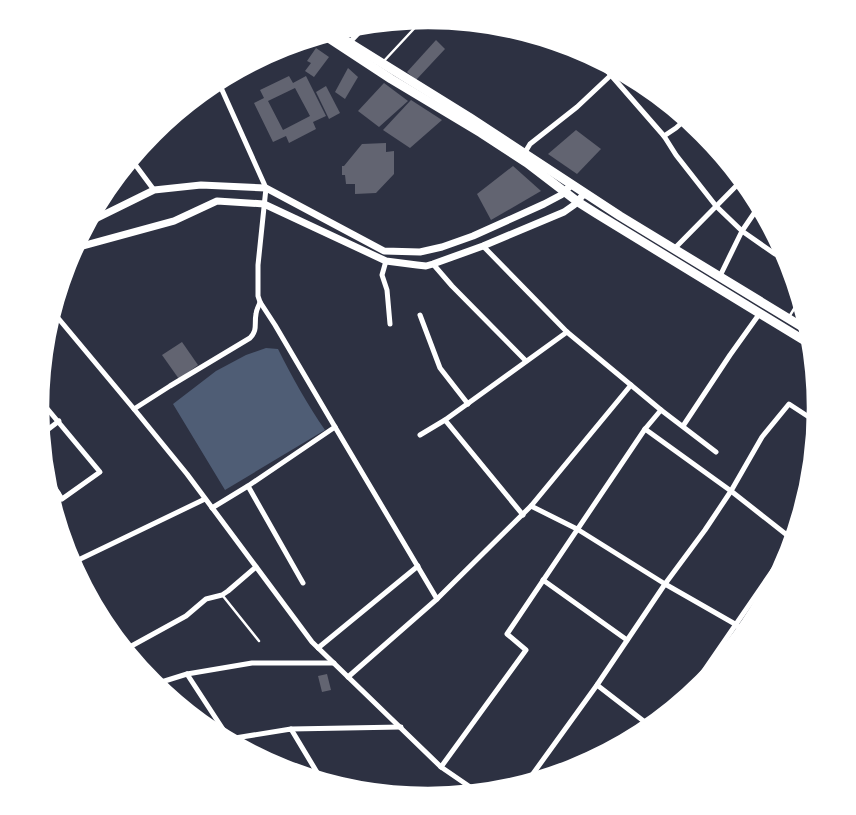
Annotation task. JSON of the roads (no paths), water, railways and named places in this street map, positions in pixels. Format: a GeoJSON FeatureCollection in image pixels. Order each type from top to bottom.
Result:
{"type":"FeatureCollection","features":[{"type":"Feature","properties":{"kind":"main road"},"geometry":{"type":"LineString","coordinates":[[340,38],[379,66],[527,163],[568,188],[584,194],[675,248],[799,325]]}},
{"type":"Feature","properties":{"kind":"main road"},"geometry":{"type":"LineString","coordinates":[[332,40],[469,117],[524,154],[568,188],[578,202],[802,339]]}},
{"type":"Feature","properties":{"kind":"street"},"geometry":{"type":"LineString","coordinates":[[348,43],[356,35]]}},
{"type":"Feature","properties":{"kind":"street"},"geometry":{"type":"LineString","coordinates":[[607,73],[664,136],[676,155],[716,206],[742,231],[775,254]]}},
{"type":"Feature","properties":{"kind":"street"},"geometry":{"type":"LineString","coordinates":[[524,154],[530,144],[577,107],[610,76]]}},
{"type":"Feature","properties":{"kind":"street"},"geometry":{"type":"LineString","coordinates":[[222,89],[266,188],[258,265],[258,296],[260,302],[275,324],[437,599]]}},
{"type":"Feature","properties":{"kind":"street"},"geometry":{"type":"LineString","coordinates":[[664,136],[681,124]]}},
{"type":"Feature","properties":{"kind":"street"},"geometry":{"type":"LineString","coordinates":[[136,165],[154,190]]}},
{"type":"Feature","properties":{"kind":"street"},"geometry":{"type":"LineString","coordinates":[[99,217],[154,190],[201,185],[266,188],[384,251],[420,252],[442,247],[473,236],[544,204],[568,188]]}},
{"type":"Feature","properties":{"kind":"street"},"geometry":{"type":"LineString","coordinates":[[675,248],[736,186]]}},
{"type":"Feature","properties":{"kind":"street"},"geometry":{"type":"LineString","coordinates":[[84,245],[174,221],[217,201],[264,204],[386,261],[426,266],[483,246],[564,212],[578,202],[584,194]]}},
{"type":"Feature","properties":{"kind":"street"},"geometry":{"type":"LineString","coordinates":[[720,276],[742,231],[754,213]]}},
{"type":"Feature","properties":{"kind":"street"},"geometry":{"type":"LineString","coordinates":[[483,246],[566,332],[661,410],[716,452]]}},
{"type":"Feature","properties":{"kind":"street"},"geometry":{"type":"LineString","coordinates":[[386,261],[382,275],[387,290],[390,324]]}},
{"type":"Feature","properties":{"kind":"street"},"geometry":{"type":"LineString","coordinates":[[433,264],[452,286],[526,361]]}},
{"type":"Feature","properties":{"kind":"street"},"geometry":{"type":"LineString","coordinates":[[134,409],[250,338],[255,331],[256,311],[260,302]]}},
{"type":"Feature","properties":{"kind":"street"},"geometry":{"type":"LineString","coordinates":[[682,426],[760,312]]}},
{"type":"Feature","properties":{"kind":"street"},"geometry":{"type":"LineString","coordinates":[[420,315],[440,368],[468,404]]}},
{"type":"Feature","properties":{"kind":"street"},"geometry":{"type":"LineString","coordinates":[[59,319],[187,474],[312,642],[440,767],[466,785]]}},
{"type":"Feature","properties":{"kind":"street"},"geometry":{"type":"LineString","coordinates":[[420,435],[468,404],[566,332]]}},
{"type":"Feature","properties":{"kind":"street"},"geometry":{"type":"LineString","coordinates":[[348,677],[437,599],[531,506],[631,385]]}},
{"type":"Feature","properties":{"kind":"street"},"geometry":{"type":"LineString","coordinates":[[534,772],[597,685],[665,584],[705,530],[731,491],[762,437],[789,404],[808,417]]}},
{"type":"Feature","properties":{"kind":"street"},"geometry":{"type":"LineString","coordinates":[[48,409],[100,472],[62,499],[58,493]]}},
{"type":"Feature","properties":{"kind":"street"},"geometry":{"type":"LineString","coordinates":[[440,767],[526,650],[507,634],[645,429],[661,410]]}},
{"type":"Feature","properties":{"kind":"street"},"geometry":{"type":"LineString","coordinates":[[445,420],[523,514]]}},
{"type":"Feature","properties":{"kind":"street"},"geometry":{"type":"LineString","coordinates":[[49,429],[59,421]]}},
{"type":"Feature","properties":{"kind":"street"},"geometry":{"type":"LineString","coordinates":[[212,508],[335,427]]}},
{"type":"Feature","properties":{"kind":"street"},"geometry":{"type":"LineString","coordinates":[[645,429],[731,491],[786,534]]}},
{"type":"Feature","properties":{"kind":"street"},"geometry":{"type":"LineString","coordinates":[[248,486],[303,583]]}},
{"type":"Feature","properties":{"kind":"street"},"geometry":{"type":"LineString","coordinates":[[80,559],[205,499]]}},
{"type":"Feature","properties":{"kind":"street"},"geometry":{"type":"LineString","coordinates":[[531,506],[577,529],[738,627]]}},
{"type":"Feature","properties":{"kind":"street"},"geometry":{"type":"LineString","coordinates":[[318,648],[418,566]]}},
{"type":"Feature","properties":{"kind":"street"},"geometry":{"type":"LineString","coordinates":[[132,646],[186,616],[206,599],[222,595],[256,567]]}},
{"type":"Feature","properties":{"kind":"street"},"geometry":{"type":"LineString","coordinates":[[708,665],[770,574]]}},
{"type":"Feature","properties":{"kind":"street"},"geometry":{"type":"LineString","coordinates":[[543,580],[627,640]]}},
{"type":"Feature","properties":{"kind":"street"},"geometry":{"type":"LineString","coordinates":[[164,681],[187,674],[252,663],[334,663]]}},
{"type":"Feature","properties":{"kind":"street"},"geometry":{"type":"LineString","coordinates":[[187,674],[219,724]]}},
{"type":"Feature","properties":{"kind":"street"},"geometry":{"type":"LineString","coordinates":[[597,685],[643,720]]}},
{"type":"Feature","properties":{"kind":"street"},"geometry":{"type":"LineString","coordinates":[[240,738],[291,729],[400,727]]}},
{"type":"Feature","properties":{"kind":"street"},"geometry":{"type":"LineString","coordinates":[[291,729],[315,770]]}},
{"type":"Feature","properties":{"kind":"lane"},"geometry":{"type":"LineString","coordinates":[[379,66],[415,28]]}},
{"type":"Feature","properties":{"kind":"lane"},"geometry":{"type":"LineString","coordinates":[[788,318],[794,307]]}},
{"type":"Feature","properties":{"kind":"lane"},"geometry":{"type":"LineString","coordinates":[[222,595],[259,640]]}},
{"type":"Feature","properties":{"kind":"water"},"geometry":{"type":"Polygon","coordinates":[[[266,348],[278,349],[300,390],[325,430],[225,490],[173,404],[216,371],[246,355],[266,348]]]}}]}
